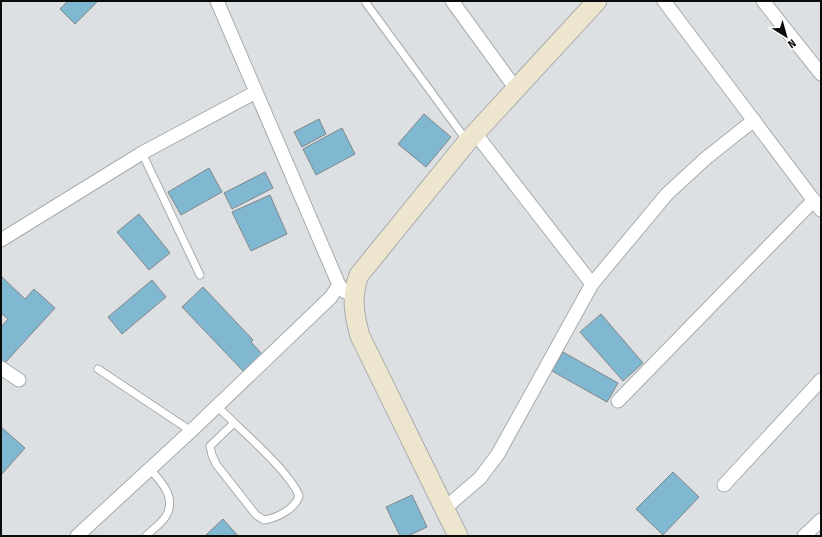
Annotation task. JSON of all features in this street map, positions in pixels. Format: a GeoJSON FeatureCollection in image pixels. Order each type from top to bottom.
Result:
{"type":"FeatureCollection","features":[{"type":"Feature","properties":{"kind":"street"},"geometry":{"type":"LineString","coordinates":[[217,1],[339,285],[353,301]]}},
{"type":"Feature","properties":{"kind":"street"},"geometry":{"type":"LineString","coordinates":[[452,1],[516,89]]}},
{"type":"Feature","properties":{"kind":"street"},"geometry":{"type":"LineString","coordinates":[[458,536],[360,336],[355,319],[353,301],[354,288],[359,275],[471,137],[597,1]]}},
{"type":"Feature","properties":{"kind":"street"},"geometry":{"type":"LineString","coordinates":[[618,401],[817,205],[664,1]]}},
{"type":"Feature","properties":{"kind":"street"},"geometry":{"type":"LineString","coordinates":[[765,2],[821,74]]}},
{"type":"Feature","properties":{"kind":"street"},"geometry":{"type":"LineString","coordinates":[[1,240],[142,153],[256,92]]}},
{"type":"Feature","properties":{"kind":"street"},"geometry":{"type":"LineString","coordinates":[[444,509],[480,478],[498,454],[592,284],[667,194],[705,158],[754,120]]}},
{"type":"Feature","properties":{"kind":"street"},"geometry":{"type":"LineString","coordinates":[[471,137],[592,284]]}},
{"type":"Feature","properties":{"kind":"street"},"geometry":{"type":"LineString","coordinates":[[77,536],[191,431],[331,297],[339,285]]}},
{"type":"Feature","properties":{"kind":"street"},"geometry":{"type":"LineString","coordinates":[[1,368],[19,380]]}},
{"type":"Feature","properties":{"kind":"street"},"geometry":{"type":"LineString","coordinates":[[724,485],[821,380]]}},
{"type":"Feature","properties":{"kind":"street"},"geometry":{"type":"LineString","coordinates":[[804,536],[821,520]]}},
{"type":"Feature","properties":{"kind":"lane"},"geometry":{"type":"LineString","coordinates":[[366,3],[471,137]]}},
{"type":"Feature","properties":{"kind":"lane"},"geometry":{"type":"LineString","coordinates":[[142,153],[200,275]]}},
{"type":"Feature","properties":{"kind":"lane"},"geometry":{"type":"LineString","coordinates":[[98,369],[191,431]]}},
{"type":"Feature","properties":{"kind":"lane"},"geometry":{"type":"LineString","coordinates":[[217,406],[234,423],[262,451],[296,488],[299,496],[296,504],[273,518],[264,520],[256,515],[216,464],[212,455],[210,446],[234,423]]}},
{"type":"Feature","properties":{"kind":"lane"},"geometry":{"type":"LineString","coordinates":[[146,536],[166,516],[170,503],[168,490],[150,469]]}},
{"type":"Feature","properties":{"kind":"building"},"geometry":{"type":"Polygon","coordinates":[[[68,1],[98,1],[75,24],[60,9],[68,1]]]}},
{"type":"Feature","properties":{"kind":"building"},"geometry":{"type":"Polygon","coordinates":[[[424,114],[451,137],[426,167],[398,144],[424,114]]]}},
{"type":"Feature","properties":{"kind":"building"},"geometry":{"type":"Polygon","coordinates":[[[319,119],[326,134],[302,147],[294,132],[319,119]]]}},
{"type":"Feature","properties":{"kind":"building"},"geometry":{"type":"Polygon","coordinates":[[[342,128],[355,154],[316,175],[303,149],[342,128]]]}},
{"type":"Feature","properties":{"kind":"building"},"geometry":{"type":"Polygon","coordinates":[[[209,168],[222,192],[181,215],[168,192],[209,168]]]}},
{"type":"Feature","properties":{"kind":"building"},"geometry":{"type":"Polygon","coordinates":[[[265,172],[273,188],[232,209],[224,193],[265,172]]]}},
{"type":"Feature","properties":{"kind":"building"},"geometry":{"type":"Polygon","coordinates":[[[270,195],[287,234],[251,251],[232,212],[270,195]]]}},
{"type":"Feature","properties":{"kind":"building"},"geometry":{"type":"Polygon","coordinates":[[[139,214],[170,253],[149,270],[117,232],[139,214]]]}},
{"type":"Feature","properties":{"kind":"building"},"geometry":{"type":"Polygon","coordinates":[[[1,276],[25,299],[34,289],[55,308],[3,365],[1,363],[1,327],[8,319],[1,313],[1,276]]]}},
{"type":"Feature","properties":{"kind":"building"},"geometry":{"type":"Polygon","coordinates":[[[152,280],[166,297],[122,334],[108,317],[152,280]]]}},
{"type":"Feature","properties":{"kind":"building"},"geometry":{"type":"Polygon","coordinates":[[[203,287],[253,340],[251,342],[262,354],[243,371],[182,307],[203,287]]]}},
{"type":"Feature","properties":{"kind":"building"},"geometry":{"type":"Polygon","coordinates":[[[601,314],[643,363],[623,381],[580,332],[601,314]]]}},
{"type":"Feature","properties":{"kind":"building"},"geometry":{"type":"Polygon","coordinates":[[[563,352],[618,383],[607,402],[552,371],[563,352]]]}},
{"type":"Feature","properties":{"kind":"building"},"geometry":{"type":"Polygon","coordinates":[[[1,427],[25,448],[1,475],[1,427]]]}},
{"type":"Feature","properties":{"kind":"building"},"geometry":{"type":"Polygon","coordinates":[[[673,472],[699,497],[663,535],[636,509],[673,472]]]}},
{"type":"Feature","properties":{"kind":"building"},"geometry":{"type":"Polygon","coordinates":[[[412,495],[427,527],[408,536],[400,536],[386,507],[412,495]]]}},
{"type":"Feature","properties":{"kind":"building"},"geometry":{"type":"Polygon","coordinates":[[[223,519],[238,536],[206,535],[223,519]]]}}]}
